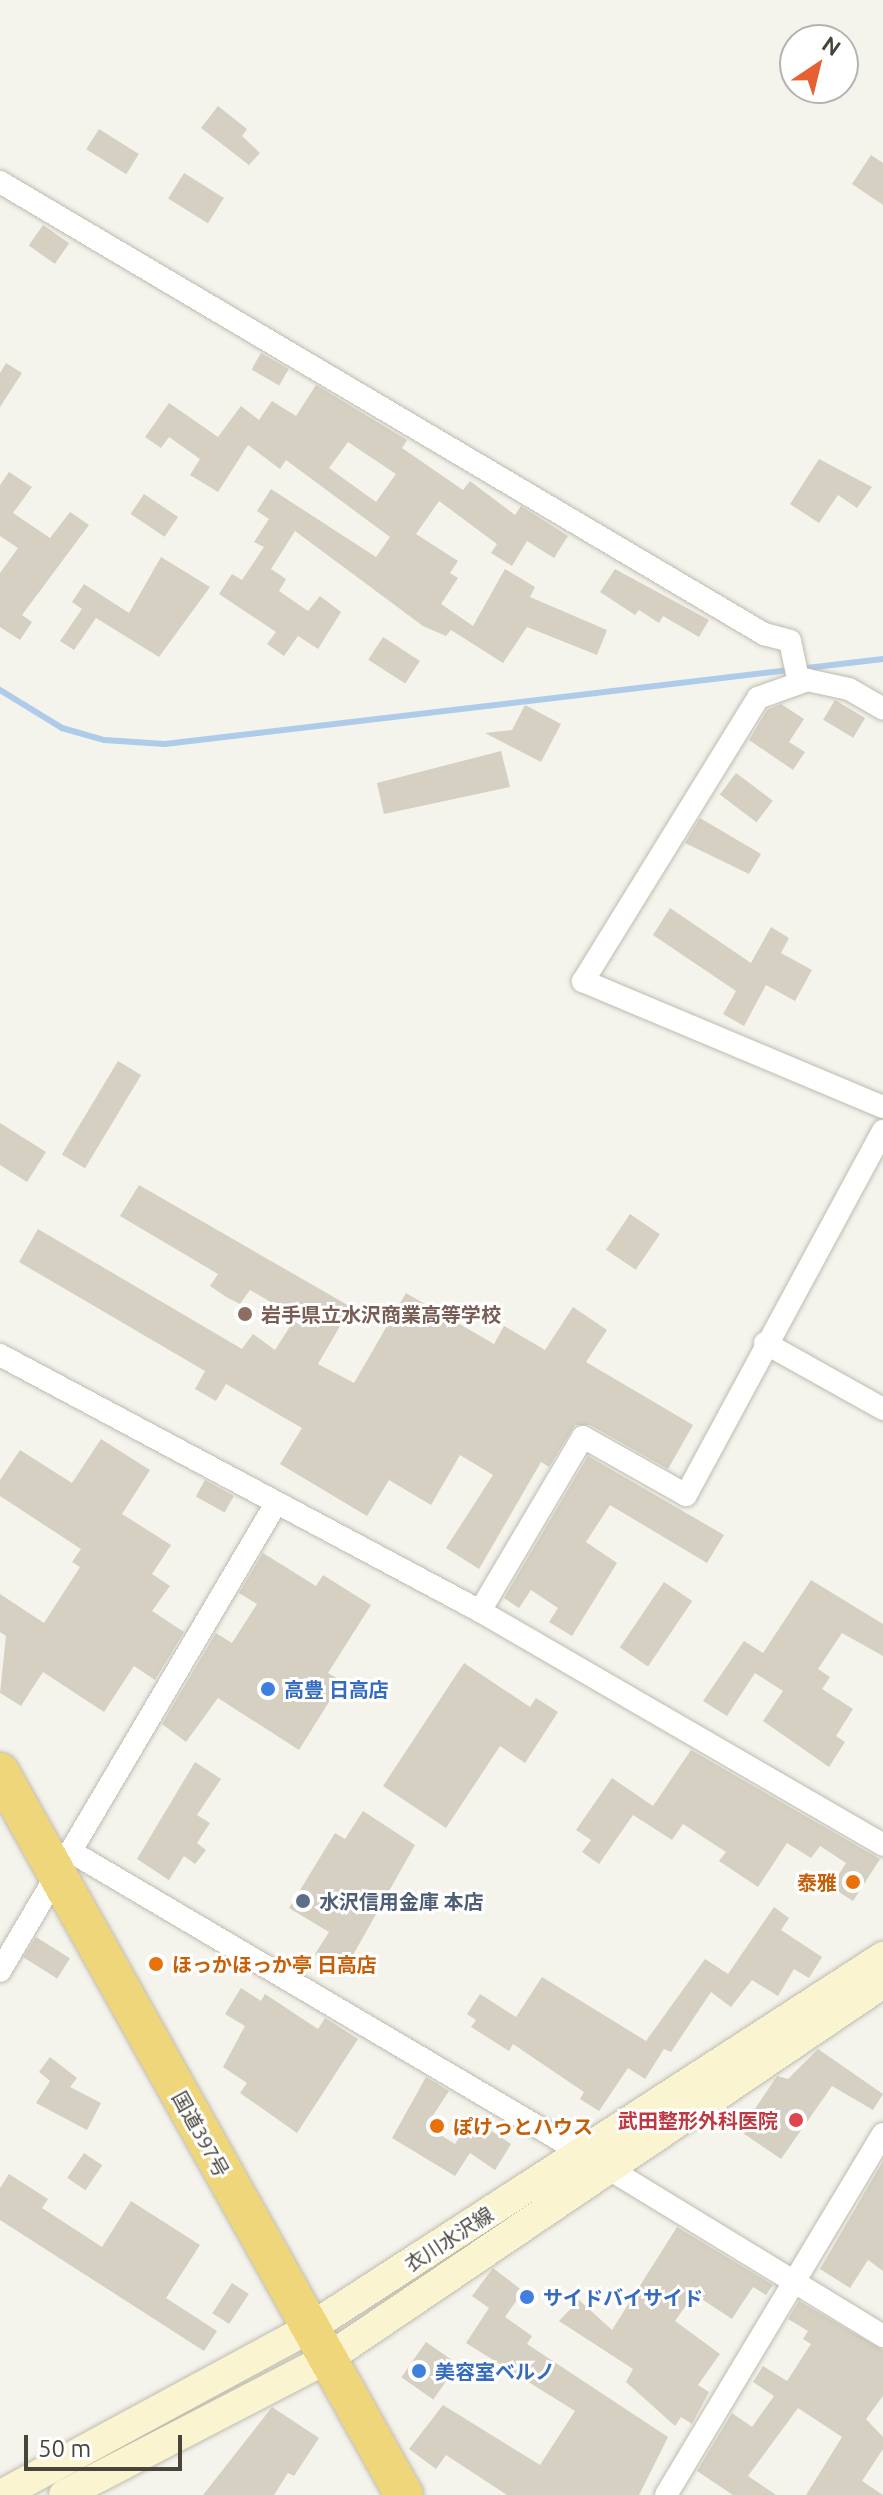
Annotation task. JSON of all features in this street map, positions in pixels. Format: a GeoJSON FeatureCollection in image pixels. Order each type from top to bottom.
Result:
{"type":"FeatureCollection","features":[{"type":"Feature","properties":{"kind":"highway","name":"国道397号"},"geometry":{"type":"LineString","coordinates":[[0,1772],[10,1802],[64,1865],[404,2495]]}},
{"type":"Feature","properties":{"kind":"main road","name":"衣川水沢線"},"geometry":{"type":"LineString","coordinates":[[1,2495],[320,2343],[582,2153],[883,1957]]}},
{"type":"Feature","properties":{"kind":"main road","name":"衣川水沢線"},"geometry":{"type":"LineString","coordinates":[[64,2495],[611,2170],[883,1983]]}},
{"type":"Feature","properties":{"kind":"street"},"geometry":{"type":"LineString","coordinates":[[0,182],[764,634],[790,641],[791,655],[803,679]]}},
{"type":"Feature","properties":{"kind":"street"},"geometry":{"type":"LineString","coordinates":[[883,709],[849,689],[803,679],[758,698],[583,981],[883,1107]]}},
{"type":"Feature","properties":{"kind":"street"},"geometry":{"type":"LineString","coordinates":[[480,1611],[583,1437],[686,1495],[765,1343],[883,1131]]}},
{"type":"Feature","properties":{"kind":"street"},"geometry":{"type":"LineString","coordinates":[[765,1343],[883,1409]]}},
{"type":"Feature","properties":{"kind":"street"},"geometry":{"type":"LineString","coordinates":[[0,1355],[275,1505],[480,1611],[883,1845]]}},
{"type":"Feature","properties":{"kind":"street"},"geometry":{"type":"LineString","coordinates":[[0,1971],[275,1505]]}},
{"type":"Feature","properties":{"kind":"street"},"geometry":{"type":"LineString","coordinates":[[64,1865],[582,2153]]}},
{"type":"Feature","properties":{"kind":"street"},"geometry":{"type":"LineString","coordinates":[[666,2495],[796,2284],[883,2134]]}},
{"type":"Feature","properties":{"kind":"street"},"geometry":{"type":"LineString","coordinates":[[611,2170],[883,2336]]}},
{"type":"Feature","properties":{"kind":"building"},"geometry":{"type":"Polygon","coordinates":[[[218,106],[247,129],[242,136],[260,153],[249,165],[201,128],[218,106]]]}},
{"type":"Feature","properties":{"kind":"building"},"geometry":{"type":"Polygon","coordinates":[[[99,129],[139,154],[126,174],[86,149],[99,129]]]}},
{"type":"Feature","properties":{"kind":"building"},"geometry":{"type":"Polygon","coordinates":[[[871,155],[883,163],[883,205],[852,184],[871,155]]]}},
{"type":"Feature","properties":{"kind":"building"},"geometry":{"type":"Polygon","coordinates":[[[184,173],[224,198],[208,223],[168,198],[184,173]]]}},
{"type":"Feature","properties":{"kind":"building"},"geometry":{"type":"Polygon","coordinates":[[[43,225],[69,243],[55,264],[29,245],[43,225]]]}},
{"type":"Feature","properties":{"kind":"building"},"geometry":{"type":"Polygon","coordinates":[[[261,353],[289,369],[279,385],[252,369],[261,353]]]}},
{"type":"Feature","properties":{"kind":"building"},"geometry":{"type":"Polygon","coordinates":[[[6,363],[22,373],[0,407],[0,373],[6,363]]]}},
{"type":"Feature","properties":{"kind":"building"},"geometry":{"type":"Polygon","coordinates":[[[316,385],[407,440],[402,448],[463,490],[470,481],[515,515],[521,506],[568,536],[554,558],[527,541],[512,566],[491,553],[497,544],[439,501],[416,534],[458,561],[450,573],[458,578],[441,604],[473,626],[505,569],[535,587],[530,597],[607,630],[597,655],[527,627],[503,663],[451,630],[446,636],[423,626],[295,531],[271,569],[286,579],[279,591],[308,611],[320,596],[341,612],[318,649],[298,636],[284,656],[267,644],[276,632],[219,594],[232,574],[242,580],[264,547],[254,542],[269,519],[257,511],[271,489],[376,557],[390,537],[286,460],[280,469],[248,445],[218,492],[190,475],[200,459],[169,437],[161,448],[145,437],[169,403],[218,437],[241,406],[259,420],[272,401],[296,416],[316,385]],[[348,442],[329,468],[376,502],[396,474],[348,442]]]}},
{"type":"Feature","properties":{"kind":"building"},"geometry":{"type":"Polygon","coordinates":[[[819,459],[872,487],[857,508],[838,495],[819,523],[790,504],[819,459]]]}},
{"type":"Feature","properties":{"kind":"building"},"geometry":{"type":"Polygon","coordinates":[[[9,472],[32,487],[13,513],[50,538],[70,512],[89,525],[22,615],[32,622],[20,640],[0,627],[0,573],[18,548],[0,536],[0,485],[9,472]]]}},
{"type":"Feature","properties":{"kind":"building"},"geometry":{"type":"Polygon","coordinates":[[[144,494],[178,517],[165,537],[131,514],[144,494]]]}},
{"type":"Feature","properties":{"kind":"building"},"geometry":{"type":"Polygon","coordinates":[[[161,557],[210,587],[159,657],[96,618],[74,650],[60,641],[82,609],[72,602],[84,584],[129,613],[161,557]]]}},
{"type":"Feature","properties":{"kind":"building"},"geometry":{"type":"Polygon","coordinates":[[[615,569],[709,620],[699,637],[663,616],[659,623],[639,610],[635,615],[600,592],[615,569]]]}},
{"type":"Feature","properties":{"kind":"building"},"geometry":{"type":"Polygon","coordinates":[[[383,637],[420,661],[405,684],[368,660],[383,637]]]}},
{"type":"Feature","properties":{"kind":"building"},"geometry":{"type":"Polygon","coordinates":[[[835,700],[865,718],[853,738],[823,720],[835,700]]]}},
{"type":"Feature","properties":{"kind":"building"},"geometry":{"type":"Polygon","coordinates":[[[781,704],[804,719],[789,742],[805,752],[793,770],[749,740],[767,710],[781,704]]]}},
{"type":"Feature","properties":{"kind":"building"},"geometry":{"type":"Polygon","coordinates":[[[525,705],[561,724],[541,762],[485,733],[512,730],[525,705]]]}},
{"type":"Feature","properties":{"kind":"building"},"geometry":{"type":"Polygon","coordinates":[[[501,751],[510,787],[384,814],[377,783],[501,751]]]}},
{"type":"Feature","properties":{"kind":"building"},"geometry":{"type":"Polygon","coordinates":[[[736,773],[773,801],[756,822],[720,795],[736,773]]]}},
{"type":"Feature","properties":{"kind":"building"},"geometry":{"type":"Polygon","coordinates":[[[700,818],[761,854],[749,874],[685,843],[700,818]]]}},
{"type":"Feature","properties":{"kind":"building"},"geometry":{"type":"Polygon","coordinates":[[[670,908],[751,963],[771,927],[789,938],[781,953],[812,970],[795,1001],[766,985],[744,1026],[723,1014],[736,991],[653,935],[670,908]]]}},
{"type":"Feature","properties":{"kind":"building"},"geometry":{"type":"Polygon","coordinates":[[[118,1061],[141,1075],[85,1168],[62,1154],[118,1061]]]}},
{"type":"Feature","properties":{"kind":"building"},"geometry":{"type":"Polygon","coordinates":[[[0,1123],[46,1152],[27,1182],[0,1165],[0,1123]]]}},
{"type":"Feature","properties":{"kind":"building"},"geometry":{"type":"Polygon","coordinates":[[[139,1185],[351,1307],[318,1364],[354,1383],[406,1293],[494,1344],[504,1326],[545,1350],[573,1307],[607,1330],[586,1362],[693,1425],[668,1469],[590,1425],[575,1425],[549,1467],[541,1462],[479,1569],[446,1548],[493,1475],[460,1455],[431,1505],[389,1480],[367,1516],[280,1464],[302,1428],[226,1384],[216,1401],[195,1389],[205,1371],[19,1262],[38,1229],[242,1349],[253,1334],[275,1350],[296,1317],[250,1290],[240,1304],[228,1298],[210,1286],[218,1274],[120,1216],[139,1185]]]}},
{"type":"Feature","properties":{"kind":"building"},"geometry":{"type":"Polygon","coordinates":[[[630,1214],[660,1234],[636,1270],[606,1250],[630,1214]]]}},
{"type":"Feature","properties":{"kind":"building"},"geometry":{"type":"Polygon","coordinates":[[[101,1439],[150,1470],[122,1514],[171,1545],[152,1574],[170,1586],[152,1611],[184,1632],[155,1680],[134,1666],[104,1712],[43,1672],[21,1706],[0,1693],[6,1636],[0,1632],[0,1594],[44,1623],[80,1567],[72,1562],[81,1549],[0,1496],[0,1480],[20,1450],[72,1483],[101,1439]]]}},
{"type":"Feature","properties":{"kind":"building"},"geometry":{"type":"Polygon","coordinates":[[[588,1456],[724,1535],[707,1563],[610,1505],[586,1542],[617,1563],[572,1636],[549,1622],[558,1608],[531,1590],[519,1608],[504,1598],[588,1456]]]}},
{"type":"Feature","properties":{"kind":"building"},"geometry":{"type":"Polygon","coordinates":[[[205,1480],[234,1496],[225,1513],[196,1497],[205,1480]]]}},
{"type":"Feature","properties":{"kind":"building"},"geometry":{"type":"Polygon","coordinates":[[[263,1553],[316,1586],[323,1575],[371,1605],[328,1673],[342,1681],[299,1750],[218,1698],[186,1742],[162,1724],[216,1633],[232,1643],[257,1604],[239,1593],[263,1553]]]}},
{"type":"Feature","properties":{"kind":"building"},"geometry":{"type":"Polygon","coordinates":[[[811,1580],[883,1624],[883,1656],[842,1633],[818,1669],[830,1677],[822,1689],[853,1709],[836,1736],[845,1742],[829,1767],[763,1721],[783,1691],[755,1673],[727,1716],[703,1701],[744,1641],[763,1653],[811,1580]]]}},
{"type":"Feature","properties":{"kind":"building"},"geometry":{"type":"Polygon","coordinates":[[[664,1582],[692,1601],[648,1667],[620,1647],[664,1582]]]}},
{"type":"Feature","properties":{"kind":"building"},"geometry":{"type":"Polygon","coordinates":[[[464,1663],[530,1707],[536,1698],[558,1712],[525,1763],[500,1746],[446,1828],[383,1786],[464,1663]]]}},
{"type":"Feature","properties":{"kind":"building"},"geometry":{"type":"Polygon","coordinates":[[[691,1750],[880,1859],[853,1901],[831,1887],[846,1863],[820,1846],[811,1858],[787,1843],[758,1887],[719,1861],[726,1852],[683,1824],[672,1840],[633,1815],[599,1864],[582,1852],[591,1840],[576,1830],[612,1778],[653,1806],[691,1750]]]}},
{"type":"Feature","properties":{"kind":"building"},"geometry":{"type":"Polygon","coordinates":[[[195,1762],[221,1779],[197,1815],[210,1823],[197,1843],[206,1850],[195,1864],[184,1856],[169,1880],[137,1859],[195,1762]]]}},
{"type":"Feature","properties":{"kind":"building"},"geometry":{"type":"Polygon","coordinates":[[[363,1811],[415,1845],[344,1971],[315,1954],[329,1932],[289,1908],[335,1833],[345,1839],[363,1811]]]}},
{"type":"Feature","properties":{"kind":"building"},"geometry":{"type":"Polygon","coordinates":[[[774,1907],[789,1918],[781,1930],[822,1957],[809,1978],[794,1969],[778,1996],[752,1980],[731,2007],[711,1992],[671,2052],[664,2049],[645,2079],[628,2068],[599,2111],[580,2099],[584,2092],[513,2044],[509,2051],[471,2027],[476,2020],[467,2014],[480,1994],[516,2017],[542,1977],[646,2041],[705,1959],[728,1974],[774,1907]]]}},
{"type":"Feature","properties":{"kind":"building"},"geometry":{"type":"Polygon","coordinates":[[[36,1937],[70,1958],[57,1979],[23,1957],[36,1937]]]}},
{"type":"Feature","properties":{"kind":"building"},"geometry":{"type":"Polygon","coordinates":[[[241,1988],[261,2001],[265,1994],[318,2029],[325,2018],[358,2039],[297,2133],[240,2093],[247,2083],[223,2067],[245,2026],[225,2014],[241,1988]]]}},
{"type":"Feature","properties":{"kind":"building"},"geometry":{"type":"Polygon","coordinates":[[[818,2049],[883,2094],[873,2110],[832,2086],[781,2159],[740,2131],[777,2076],[788,2079],[818,2049]]]}},
{"type":"Feature","properties":{"kind":"building"},"geometry":{"type":"Polygon","coordinates":[[[50,2057],[77,2078],[70,2087],[101,2103],[87,2130],[36,2103],[50,2081],[39,2072],[50,2057]]]}},
{"type":"Feature","properties":{"kind":"building"},"geometry":{"type":"Polygon","coordinates":[[[426,2077],[449,2091],[426,2126],[455,2144],[472,2118],[511,2144],[495,2170],[470,2153],[455,2176],[392,2138],[426,2077]]]}},
{"type":"Feature","properties":{"kind":"building"},"geometry":{"type":"Polygon","coordinates":[[[84,2153],[102,2165],[85,2190],[67,2178],[84,2153]]]}},
{"type":"Feature","properties":{"kind":"building"},"geometry":{"type":"Polygon","coordinates":[[[883,2161],[883,2271],[868,2260],[850,2288],[820,2269],[883,2161]]]}},
{"type":"Feature","properties":{"kind":"building"},"geometry":{"type":"Polygon","coordinates":[[[9,2174],[48,2199],[42,2208],[102,2247],[131,2201],[200,2245],[166,2298],[217,2331],[204,2351],[0,2220],[0,2188],[9,2174]]]}},
{"type":"Feature","properties":{"kind":"building"},"geometry":{"type":"Polygon","coordinates":[[[677,2227],[773,2285],[766,2295],[753,2287],[732,2319],[694,2294],[675,2321],[720,2354],[698,2385],[709,2392],[692,2424],[681,2417],[675,2426],[626,2382],[633,2369],[559,2321],[579,2300],[612,2330],[677,2227]]]}},
{"type":"Feature","properties":{"kind":"building"},"geometry":{"type":"Polygon","coordinates":[[[493,2268],[523,2291],[505,2317],[532,2336],[527,2344],[668,2437],[639,2495],[507,2495],[446,2455],[436,2469],[409,2449],[443,2405],[540,2465],[575,2411],[466,2343],[489,2308],[472,2296],[493,2268]]]}},
{"type":"Feature","properties":{"kind":"building"},"geometry":{"type":"Polygon","coordinates":[[[232,2283],[249,2294],[229,2324],[212,2313],[232,2283]]]}},
{"type":"Feature","properties":{"kind":"building"},"geometry":{"type":"Polygon","coordinates":[[[799,2301],[883,2350],[883,2396],[866,2419],[883,2437],[883,2449],[862,2481],[883,2495],[806,2495],[842,2437],[798,2408],[748,2476],[776,2495],[733,2495],[697,2471],[732,2413],[752,2427],[774,2396],[753,2382],[763,2366],[787,2381],[811,2344],[803,2339],[808,2331],[788,2319],[799,2301]]]}},
{"type":"Feature","properties":{"kind":"building"},"geometry":{"type":"Polygon","coordinates":[[[426,2342],[458,2364],[433,2400],[401,2377],[426,2342]]]}},
{"type":"Feature","properties":{"kind":"building"},"geometry":{"type":"Polygon","coordinates":[[[272,2407],[319,2438],[294,2476],[288,2473],[274,2495],[203,2495],[272,2407]]]}},
{"type":"Feature","properties":{"kind":"waterway"},"geometry":{"type":"LineString","coordinates":[[0,690],[62,728],[104,740],[165,744],[883,659]]}},
{"type":"Feature","properties":{"kind":"place","name":"岩手県立水沢商業高等学校"},"geometry":{"type":"Point","coordinates":[245,1314]}},
{"type":"Feature","properties":{"kind":"place","name":"高豊 日高店"},"geometry":{"type":"Point","coordinates":[268,1689]}},
{"type":"Feature","properties":{"kind":"place","name":"泰雅"},"geometry":{"type":"Point","coordinates":[853,1882]}},
{"type":"Feature","properties":{"kind":"place","name":"水沢信用金庫 本店"},"geometry":{"type":"Point","coordinates":[303,1901]}},
{"type":"Feature","properties":{"kind":"place","name":"ほっかほっか亭 日高店"},"geometry":{"type":"Point","coordinates":[156,1964]}},
{"type":"Feature","properties":{"kind":"place","name":"武田整形外科医院"},"geometry":{"type":"Point","coordinates":[796,2120]}},
{"type":"Feature","properties":{"kind":"place","name":"ぽけっとハウス"},"geometry":{"type":"Point","coordinates":[437,2126]}},
{"type":"Feature","properties":{"kind":"place","name":"サイドバイサイド"},"geometry":{"type":"Point","coordinates":[527,2297]}},
{"type":"Feature","properties":{"kind":"place","name":"美容室ベルノ"},"geometry":{"type":"Point","coordinates":[419,2371]}}]}
